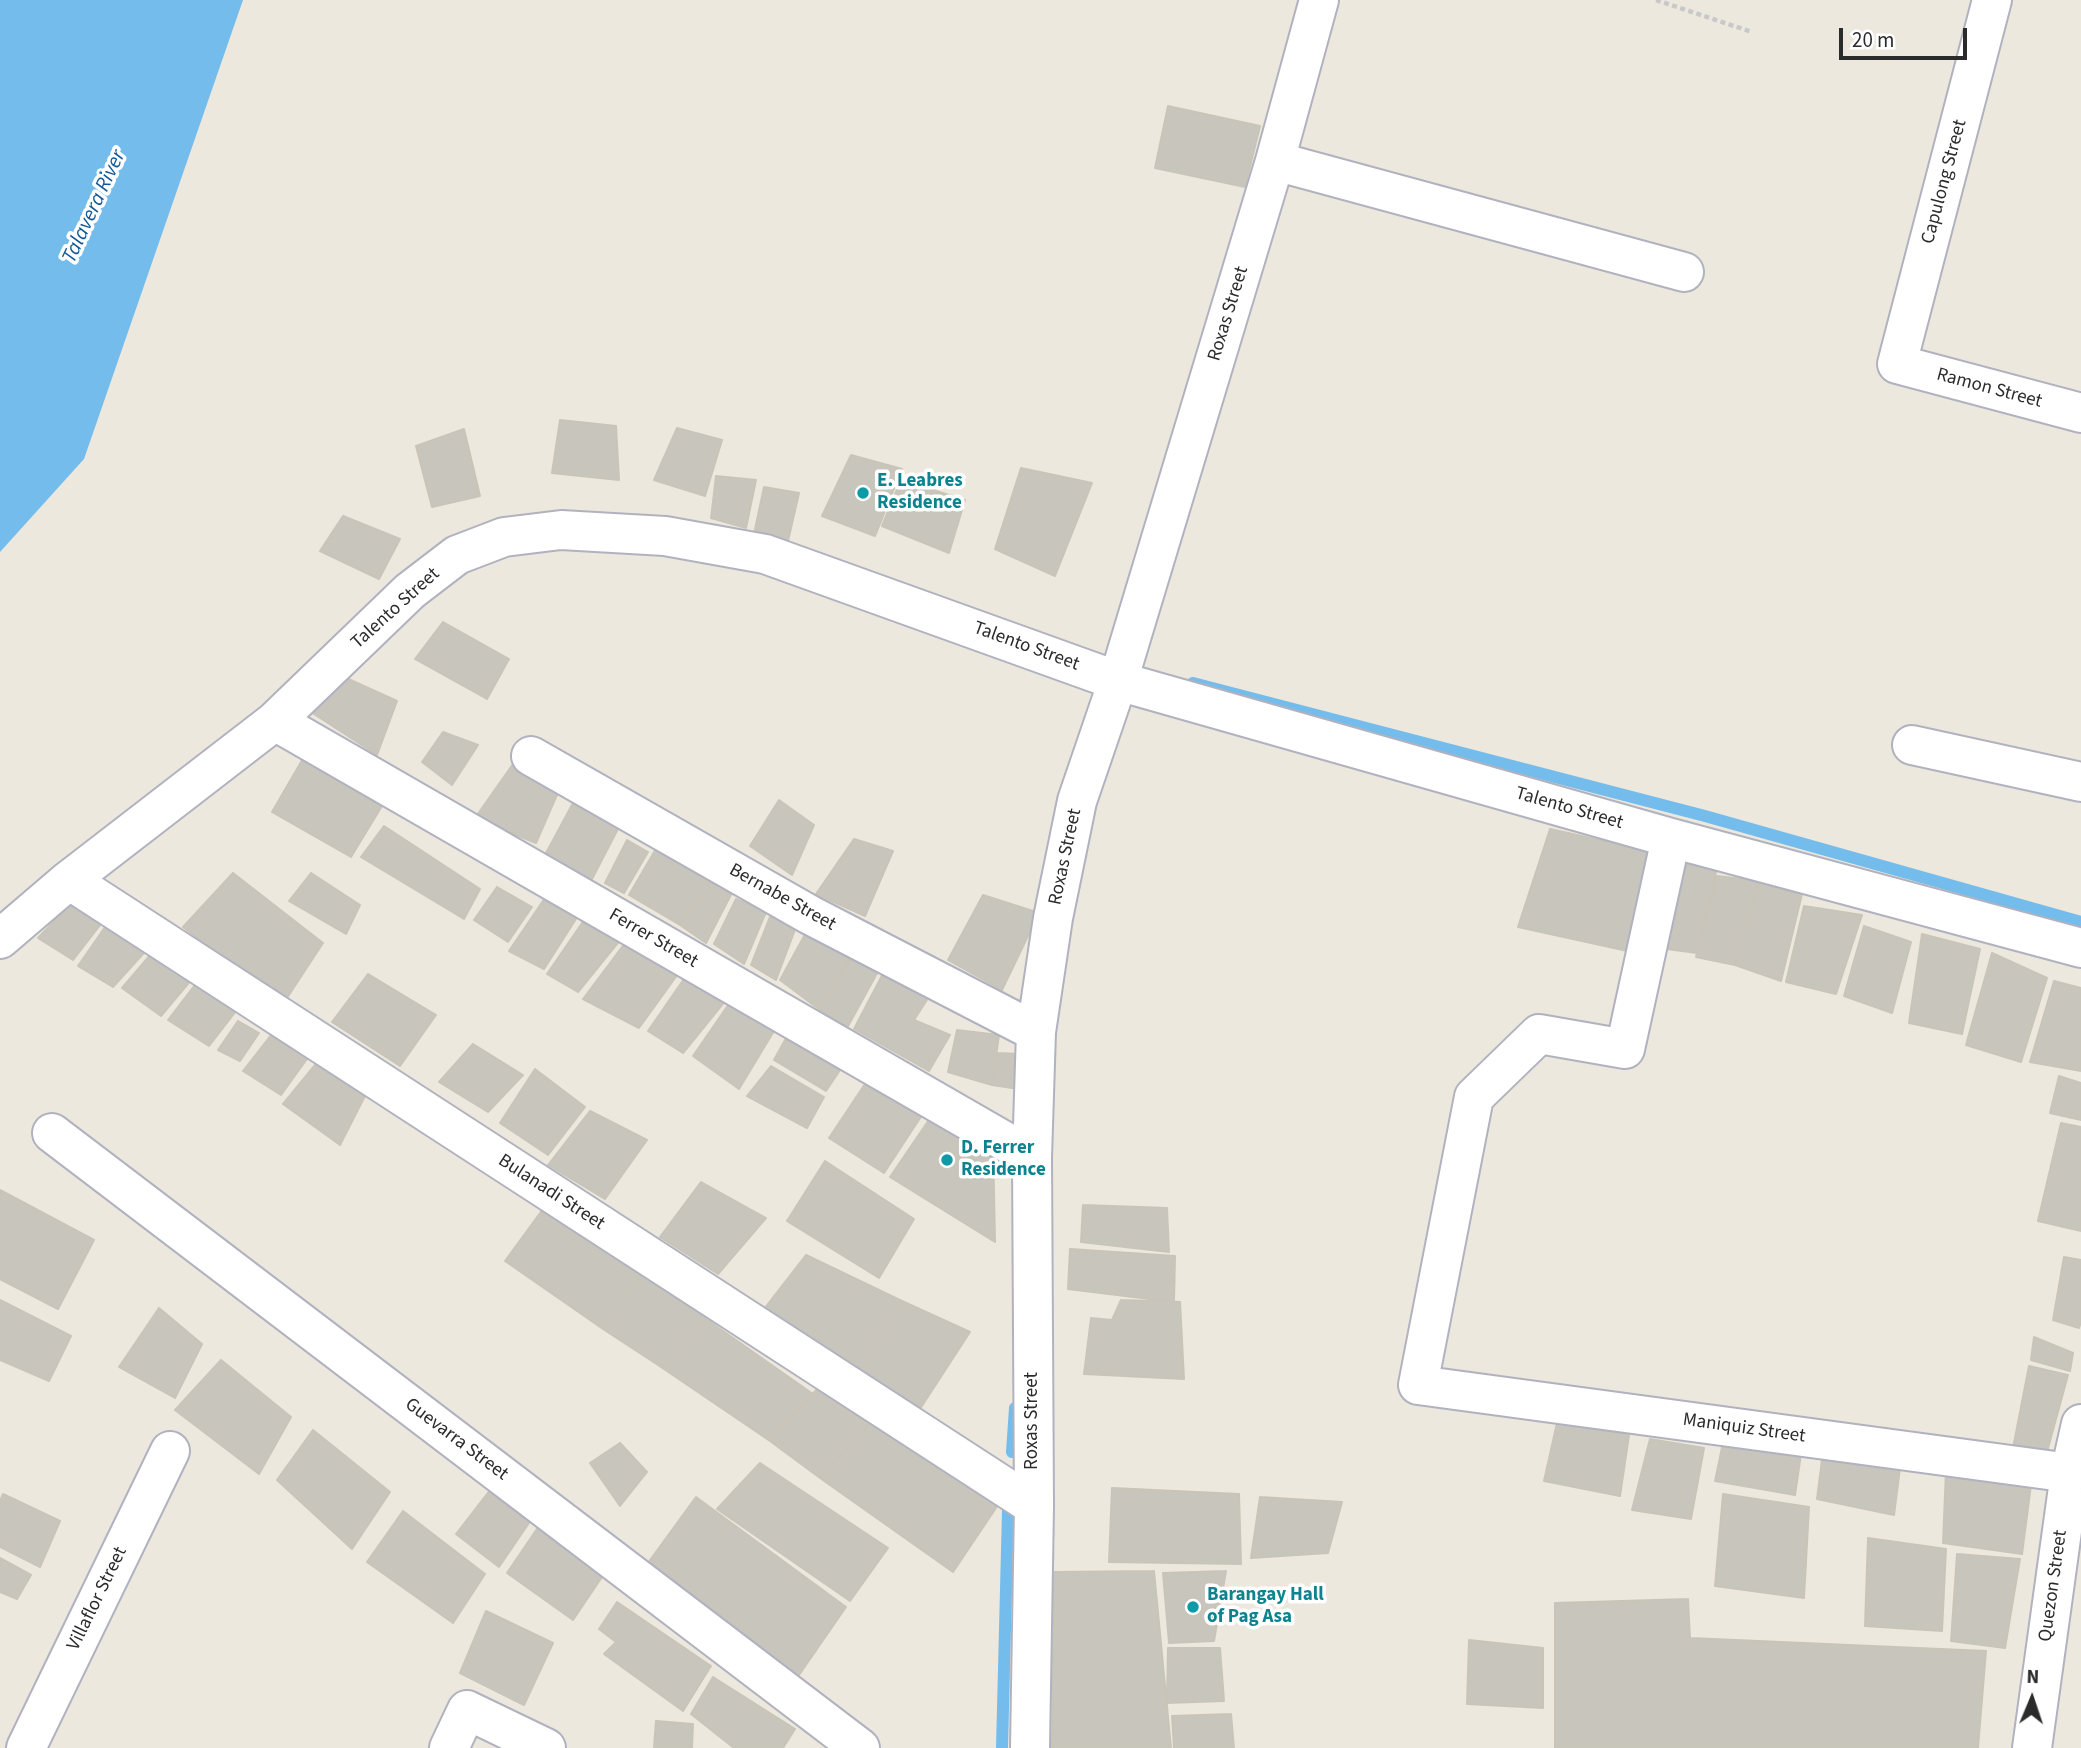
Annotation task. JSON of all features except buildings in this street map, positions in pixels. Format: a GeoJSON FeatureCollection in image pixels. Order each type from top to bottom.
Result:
{"type":"FeatureCollection","features":[{"type":"Feature","properties":{"kind":"street","name":"Roxas Street"},"geometry":{"type":"LineString","coordinates":[[1030,1748],[1034,1506],[1032,1157],[1037,1032],[1053,918],[1077,801],[1118,681],[1275,161],[1319,0]]}},
{"type":"Feature","properties":{"kind":"street","name":"Capulong Street"},"geometry":{"type":"LineString","coordinates":[[1897,365],[1993,0]]}},
{"type":"Feature","properties":{"kind":"street"},"geometry":{"type":"LineString","coordinates":[[1275,161],[1684,272]]}},
{"type":"Feature","properties":{"kind":"street","name":"Ramon Street"},"geometry":{"type":"LineString","coordinates":[[1897,365],[2081,413]]}},
{"type":"Feature","properties":{"kind":"street","name":"Talento Street"},"geometry":{"type":"LineString","coordinates":[[0,939],[69,880],[275,722],[410,591],[457,555],[504,537],[561,530],[665,536],[765,554],[1118,681],[1671,838],[2081,948]]}},
{"type":"Feature","properties":{"kind":"street","name":"Ferrer Street"},"geometry":{"type":"LineString","coordinates":[[275,722],[1032,1157]]}},
{"type":"Feature","properties":{"kind":"street"},"geometry":{"type":"LineString","coordinates":[[1912,745],[2081,782]]}},
{"type":"Feature","properties":{"kind":"street","name":"Bernabe Street"},"geometry":{"type":"LineString","coordinates":[[531,756],[810,915],[1037,1032]]}},
{"type":"Feature","properties":{"kind":"street","name":"Maniquiz Street"},"geometry":{"type":"LineString","coordinates":[[1671,838],[1625,1049],[1539,1034],[1474,1097],[1418,1385],[2070,1473]]}},
{"type":"Feature","properties":{"kind":"street","name":"Bulanadi Street"},"geometry":{"type":"LineString","coordinates":[[69,880],[1034,1506]]}},
{"type":"Feature","properties":{"kind":"street","name":"Guevarra Street"},"geometry":{"type":"LineString","coordinates":[[52,1133],[860,1748]]}},
{"type":"Feature","properties":{"kind":"street","name":"Quezon Street"},"geometry":{"type":"LineString","coordinates":[[2032,1748],[2070,1473],[2081,1424]]}},
{"type":"Feature","properties":{"kind":"street","name":"Villaflor Street"},"geometry":{"type":"LineString","coordinates":[[26,1748],[170,1451]]}},
{"type":"Feature","properties":{"kind":"street"},"geometry":{"type":"LineString","coordinates":[[449,1748],[467,1710],[545,1748]]}},
{"type":"Feature","properties":{"kind":"path"},"geometry":{"type":"LineString","coordinates":[[1656,0],[1752,32]]}},
{"type":"Feature","properties":{"kind":"water","name":"Talavera River"},"geometry":{"type":"Polygon","coordinates":[[[0,0],[243,0],[84,459],[0,552],[0,0]]]}},
{"type":"Feature","properties":{"kind":"waterway"},"geometry":{"type":"LineString","coordinates":[[1193,683],[1705,816],[2081,922]]}},
{"type":"Feature","properties":{"kind":"waterway"},"geometry":{"type":"LineString","coordinates":[[1012,1452],[1015,1408]]}},
{"type":"Feature","properties":{"kind":"waterway"},"geometry":{"type":"LineString","coordinates":[[1002,1748],[1008,1510]]}},
{"type":"Feature","properties":{"kind":"place","name":"E. Leabres Residence"},"geometry":{"type":"Point","coordinates":[863,493]}},
{"type":"Feature","properties":{"kind":"place","name":"D. Ferrer Residence"},"geometry":{"type":"Point","coordinates":[947,1160]}},
{"type":"Feature","properties":{"kind":"place","name":"Barangay Hall of Pag Asa"},"geometry":{"type":"Point","coordinates":[1193,1607]}}]}
